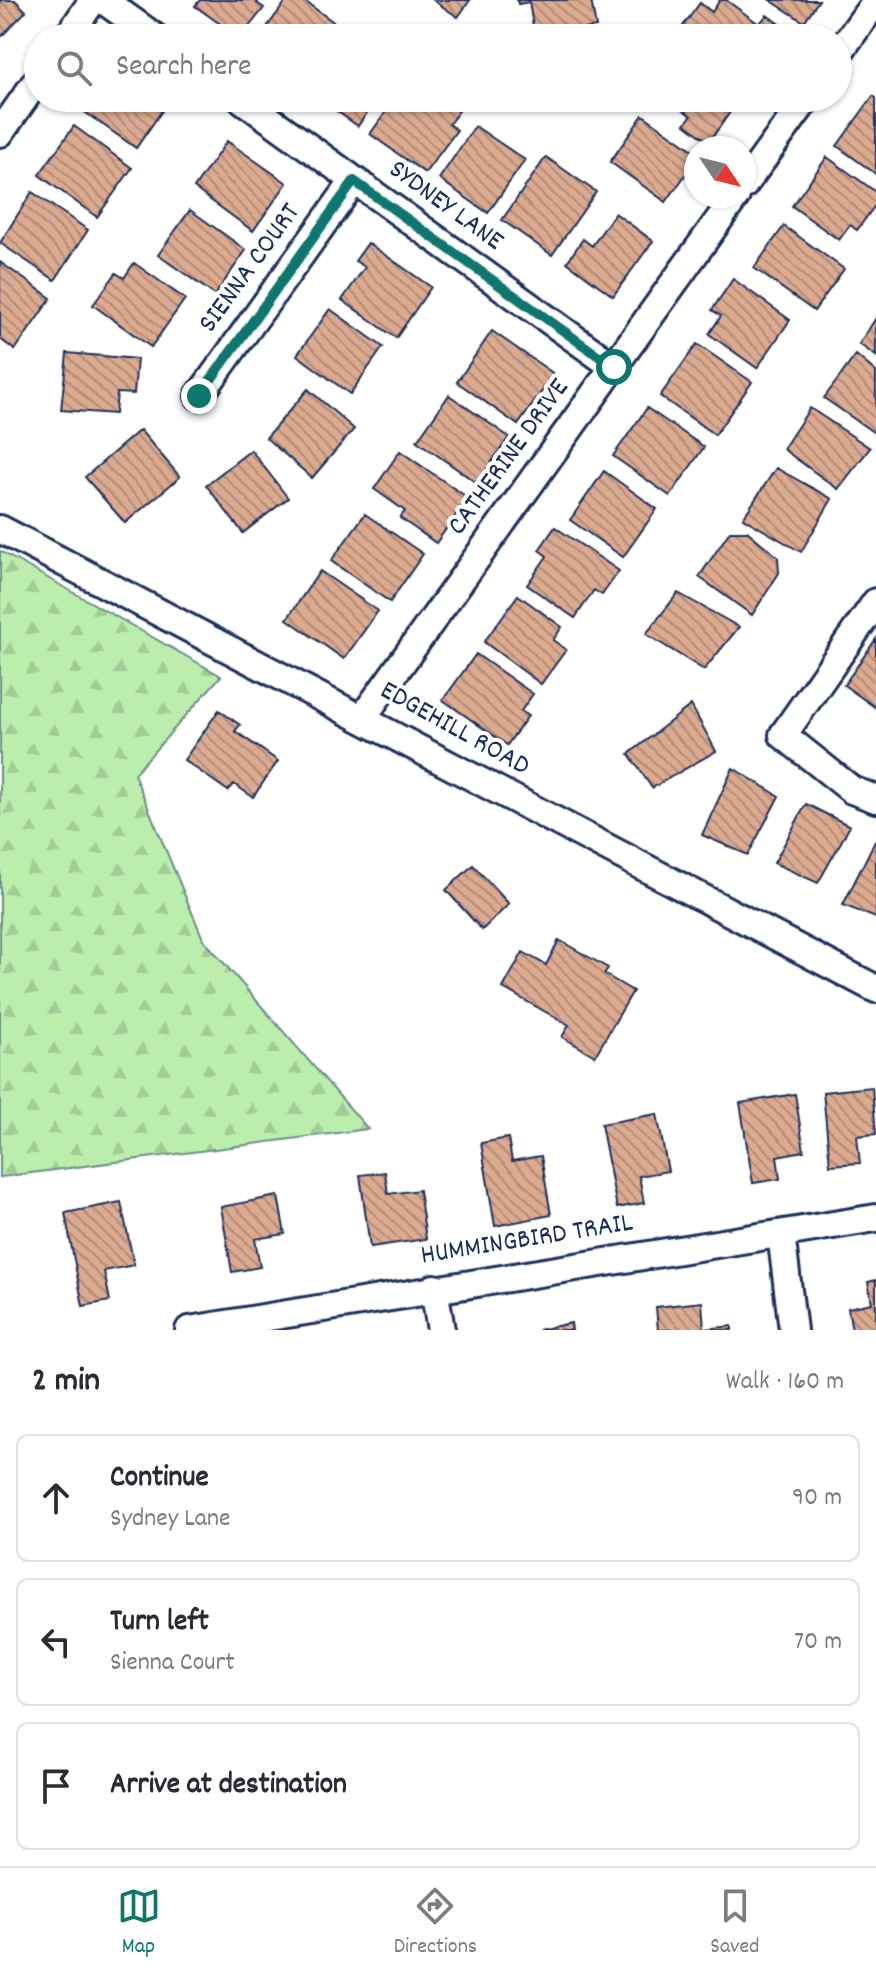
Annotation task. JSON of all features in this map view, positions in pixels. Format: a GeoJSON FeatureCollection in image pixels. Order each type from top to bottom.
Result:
{"type":"FeatureCollection","features":[{"type":"Feature","properties":{"kind":"street"},"geometry":{"type":"LineString","coordinates":[[77,24],[93,0]]}},
{"type":"Feature","properties":{"kind":"street"},"geometry":{"type":"LineString","coordinates":[[103,0],[136,24]]}},
{"type":"Feature","properties":{"kind":"street"},"geometry":{"type":"LineString","coordinates":[[852,34],[876,1]]}},
{"type":"Feature","properties":{"kind":"street"},"geometry":{"type":"LineString","coordinates":[[0,133],[24,99]]}},
{"type":"Feature","properties":{"kind":"street","name":"SYDNEY LANE"},"geometry":{"type":"LineString","coordinates":[[259,112],[614,367]]}},
{"type":"Feature","properties":{"kind":"street"},"geometry":{"type":"LineString","coordinates":[[756,168],[797,112]]}},
{"type":"Feature","properties":{"kind":"street","name":"SIENNA COURT"},"geometry":{"type":"LineString","coordinates":[[199,396],[354,181]]}},
{"type":"Feature","properties":{"kind":"street","name":"CATHERINE DRIVE"},"geometry":{"type":"LineString","coordinates":[[363,717],[727,208]]}},
{"type":"Feature","properties":{"kind":"street","name":"EDGEHILL ROAD"},"geometry":{"type":"LineString","coordinates":[[0,529],[876,989]]}},
{"type":"Feature","properties":{"kind":"street"},"geometry":{"type":"LineString","coordinates":[[876,602],[783,735],[852,790],[876,799]]}},
{"type":"Feature","properties":{"kind":"street","name":"HUMMINGBIRD TRAIL"},"geometry":{"type":"LineString","coordinates":[[189,1330],[876,1218]]}},
{"type":"Feature","properties":{"kind":"street"},"geometry":{"type":"LineString","coordinates":[[781,1234],[793,1330]]}},
{"type":"Feature","properties":{"kind":"street"},"geometry":{"type":"LineString","coordinates":[[434,1288],[441,1330]]}},
{"type":"Feature","properties":{"kind":"green space"},"geometry":{"type":"Polygon","coordinates":[[[0,551],[221,676],[134,774],[203,939],[368,1129],[0,1177],[0,551]]]}},
{"type":"Feature","properties":{"kind":"building"},"geometry":{"type":"Polygon","coordinates":[[[0,0],[15,0],[26,11],[0,38],[0,0]]]}},
{"type":"Feature","properties":{"kind":"building"},"geometry":{"type":"Polygon","coordinates":[[[200,0],[259,0],[257,3],[264,8],[251,24],[220,24],[195,6],[200,0]]]}},
{"type":"Feature","properties":{"kind":"building"},"geometry":{"type":"Polygon","coordinates":[[[287,0],[303,0],[336,24],[269,24],[287,0]]]}},
{"type":"Feature","properties":{"kind":"building"},"geometry":{"type":"Polygon","coordinates":[[[433,0],[470,0],[458,17],[433,0]]]}},
{"type":"Feature","properties":{"kind":"building"},"geometry":{"type":"Polygon","coordinates":[[[517,0],[591,0],[595,24],[533,24],[529,2],[518,4],[517,0]]]}},
{"type":"Feature","properties":{"kind":"building"},"geometry":{"type":"Polygon","coordinates":[[[720,0],[726,0],[759,24],[684,24],[700,3],[712,12],[720,0]]]}},
{"type":"Feature","properties":{"kind":"building"},"geometry":{"type":"Polygon","coordinates":[[[770,0],[819,0],[804,22],[770,0]]]}},
{"type":"Feature","properties":{"kind":"building"},"geometry":{"type":"Polygon","coordinates":[[[767,15],[779,24],[759,24],[767,15]]]}},
{"type":"Feature","properties":{"kind":"building"},"geometry":{"type":"Polygon","coordinates":[[[873,96],[876,98],[876,174],[837,146],[873,96]]]}},
{"type":"Feature","properties":{"kind":"building"},"geometry":{"type":"Polygon","coordinates":[[[85,112],[161,112],[136,148],[85,112]]]}},
{"type":"Feature","properties":{"kind":"building"},"geometry":{"type":"Polygon","coordinates":[[[338,112],[368,112],[358,126],[338,112]]]}},
{"type":"Feature","properties":{"kind":"building"},"geometry":{"type":"Polygon","coordinates":[[[386,112],[458,112],[449,124],[457,130],[425,173],[370,134],[386,112]]]}},
{"type":"Feature","properties":{"kind":"building"},"geometry":{"type":"Polygon","coordinates":[[[686,112],[730,112],[713,136],[701,136],[685,124],[691,116],[686,112]]]}},
{"type":"Feature","properties":{"kind":"building"},"geometry":{"type":"Polygon","coordinates":[[[643,115],[684,144],[684,177],[666,202],[610,162],[643,115]]]}},
{"type":"Feature","properties":{"kind":"building"},"geometry":{"type":"Polygon","coordinates":[[[74,126],[132,168],[97,217],[39,175],[74,126]]]}},
{"type":"Feature","properties":{"kind":"building"},"geometry":{"type":"Polygon","coordinates":[[[475,126],[525,160],[488,213],[439,179],[475,126]]]}},
{"type":"Feature","properties":{"kind":"building"},"geometry":{"type":"Polygon","coordinates":[[[227,141],[287,183],[253,231],[194,188],[227,141]]]}},
{"type":"Feature","properties":{"kind":"building"},"geometry":{"type":"Polygon","coordinates":[[[546,157],[596,192],[552,255],[502,220],[546,157]]]}},
{"type":"Feature","properties":{"kind":"building"},"geometry":{"type":"Polygon","coordinates":[[[827,157],[876,192],[876,204],[857,230],[850,225],[839,240],[792,206],[827,157]]]}},
{"type":"Feature","properties":{"kind":"building"},"geometry":{"type":"Polygon","coordinates":[[[32,192],[88,230],[55,280],[0,243],[32,192]]]}},
{"type":"Feature","properties":{"kind":"building"},"geometry":{"type":"Polygon","coordinates":[[[190,210],[246,250],[215,295],[158,255],[190,210]]]}},
{"type":"Feature","properties":{"kind":"building"},"geometry":{"type":"Polygon","coordinates":[[[615,213],[653,241],[613,296],[567,262],[583,239],[592,246],[615,213]]]}},
{"type":"Feature","properties":{"kind":"building"},"geometry":{"type":"Polygon","coordinates":[[[784,226],[844,269],[814,311],[754,268],[784,226]]]}},
{"type":"Feature","properties":{"kind":"building"},"geometry":{"type":"Polygon","coordinates":[[[368,243],[431,287],[396,338],[342,300],[365,267],[355,261],[368,243]]]}},
{"type":"Feature","properties":{"kind":"building"},"geometry":{"type":"Polygon","coordinates":[[[0,262],[51,298],[15,350],[0,339],[0,262]]]}},
{"type":"Feature","properties":{"kind":"building"},"geometry":{"type":"Polygon","coordinates":[[[134,263],[185,299],[151,347],[93,305],[116,273],[124,278],[134,263]]]}},
{"type":"Feature","properties":{"kind":"building"},"geometry":{"type":"Polygon","coordinates":[[[733,279],[790,320],[757,368],[709,334],[721,316],[712,310],[733,279]]]}},
{"type":"Feature","properties":{"kind":"building"},"geometry":{"type":"Polygon","coordinates":[[[330,309],[383,347],[350,394],[297,355],[330,309]]]}},
{"type":"Feature","properties":{"kind":"building"},"geometry":{"type":"Polygon","coordinates":[[[876,318],[876,356],[859,344],[876,318]]]}},
{"type":"Feature","properties":{"kind":"building"},"geometry":{"type":"Polygon","coordinates":[[[492,331],[554,374],[518,425],[457,382],[492,331]]]}},
{"type":"Feature","properties":{"kind":"building"},"geometry":{"type":"Polygon","coordinates":[[[697,344],[752,382],[715,435],[660,396],[697,344]]]}},
{"type":"Feature","properties":{"kind":"building"},"geometry":{"type":"Polygon","coordinates":[[[67,353],[137,359],[134,394],[117,393],[115,414],[61,410],[67,353]]]}},
{"type":"Feature","properties":{"kind":"building"},"geometry":{"type":"Polygon","coordinates":[[[856,355],[876,372],[876,434],[824,398],[856,355]]]}},
{"type":"Feature","properties":{"kind":"building"},"geometry":{"type":"Polygon","coordinates":[[[308,389],[354,429],[312,478],[266,438],[308,389]]]}},
{"type":"Feature","properties":{"kind":"building"},"geometry":{"type":"Polygon","coordinates":[[[449,395],[509,437],[477,483],[417,441],[449,395]]]}},
{"type":"Feature","properties":{"kind":"building"},"geometry":{"type":"Polygon","coordinates":[[[647,408],[704,447],[670,496],[613,456],[647,408]]]}},
{"type":"Feature","properties":{"kind":"building"},"geometry":{"type":"Polygon","coordinates":[[[810,408],[870,448],[838,489],[783,449],[810,408]]]}},
{"type":"Feature","properties":{"kind":"building"},"geometry":{"type":"Polygon","coordinates":[[[140,430],[180,477],[125,523],[85,477],[140,430]]]}},
{"type":"Feature","properties":{"kind":"building"},"geometry":{"type":"Polygon","coordinates":[[[251,450],[288,498],[243,533],[206,485],[251,450]]]}},
{"type":"Feature","properties":{"kind":"building"},"geometry":{"type":"Polygon","coordinates":[[[400,451],[468,498],[436,543],[400,518],[405,511],[374,489],[400,451]]]}},
{"type":"Feature","properties":{"kind":"building"},"geometry":{"type":"Polygon","coordinates":[[[776,468],[832,499],[801,552],[743,518],[776,468]]]}},
{"type":"Feature","properties":{"kind":"building"},"geometry":{"type":"Polygon","coordinates":[[[604,471],[657,509],[623,557],[570,520],[604,471]]]}},
{"type":"Feature","properties":{"kind":"building"},"geometry":{"type":"Polygon","coordinates":[[[365,514],[423,554],[390,602],[331,561],[365,514]]]}},
{"type":"Feature","properties":{"kind":"building"},"geometry":{"type":"Polygon","coordinates":[[[555,527],[619,571],[602,595],[594,590],[575,618],[527,585],[547,556],[539,550],[555,527]]]}},
{"type":"Feature","properties":{"kind":"building"},"geometry":{"type":"Polygon","coordinates":[[[730,531],[747,531],[778,557],[779,573],[752,615],[699,577],[730,531]]]}},
{"type":"Feature","properties":{"kind":"building"},"geometry":{"type":"Polygon","coordinates":[[[320,571],[378,611],[344,659],[287,619],[320,571]]]}},
{"type":"Feature","properties":{"kind":"building"},"geometry":{"type":"Polygon","coordinates":[[[678,593],[739,627],[704,670],[646,634],[678,593]]]}},
{"type":"Feature","properties":{"kind":"building"},"geometry":{"type":"Polygon","coordinates":[[[518,595],[562,627],[553,640],[566,650],[541,684],[484,642],[518,595]]]}},
{"type":"Feature","properties":{"kind":"building"},"geometry":{"type":"Polygon","coordinates":[[[876,639],[876,708],[844,685],[876,639]]]}},
{"type":"Feature","properties":{"kind":"building"},"geometry":{"type":"Polygon","coordinates":[[[476,654],[533,694],[521,711],[528,716],[507,745],[443,700],[476,654]]]}},
{"type":"Feature","properties":{"kind":"building"},"geometry":{"type":"Polygon","coordinates":[[[691,705],[716,751],[652,788],[629,754],[691,705]]]}},
{"type":"Feature","properties":{"kind":"building"},"geometry":{"type":"Polygon","coordinates":[[[219,710],[240,725],[235,731],[278,761],[253,797],[234,784],[228,791],[184,760],[219,710]]]}},
{"type":"Feature","properties":{"kind":"building"},"geometry":{"type":"Polygon","coordinates":[[[733,768],[779,796],[748,855],[702,835],[733,768]]]}},
{"type":"Feature","properties":{"kind":"building"},"geometry":{"type":"Polygon","coordinates":[[[806,804],[850,826],[818,883],[774,863],[806,804]]]}},
{"type":"Feature","properties":{"kind":"building"},"geometry":{"type":"Polygon","coordinates":[[[876,839],[876,918],[843,905],[876,839]]]}},
{"type":"Feature","properties":{"kind":"building"},"geometry":{"type":"Polygon","coordinates":[[[473,865],[509,904],[482,930],[446,890],[473,865]]]}},
{"type":"Feature","properties":{"kind":"building"},"geometry":{"type":"Polygon","coordinates":[[[559,940],[608,968],[604,974],[633,991],[595,1056],[562,1037],[569,1025],[503,988],[523,952],[546,965],[559,940]]]}},
{"type":"Feature","properties":{"kind":"building"},"geometry":{"type":"Polygon","coordinates":[[[872,1087],[876,1134],[857,1136],[860,1163],[830,1165],[823,1092],[872,1087]]]}},
{"type":"Feature","properties":{"kind":"building"},"geometry":{"type":"Polygon","coordinates":[[[795,1094],[804,1151],[777,1156],[780,1179],[753,1183],[740,1103],[795,1094]]]}},
{"type":"Feature","properties":{"kind":"building"},"geometry":{"type":"Polygon","coordinates":[[[657,1114],[668,1171],[639,1176],[644,1203],[617,1208],[601,1124],[657,1114]]]}},
{"type":"Feature","properties":{"kind":"building"},"geometry":{"type":"Polygon","coordinates":[[[508,1138],[512,1161],[541,1156],[551,1215],[495,1226],[481,1143],[508,1138]]]}},
{"type":"Feature","properties":{"kind":"building"},"geometry":{"type":"Polygon","coordinates":[[[385,1172],[388,1194],[419,1190],[426,1239],[370,1247],[360,1175],[385,1172]]]}},
{"type":"Feature","properties":{"kind":"building"},"geometry":{"type":"Polygon","coordinates":[[[278,1196],[285,1234],[255,1239],[260,1267],[232,1272],[221,1207],[278,1196]]]}},
{"type":"Feature","properties":{"kind":"building"},"geometry":{"type":"Polygon","coordinates":[[[121,1202],[134,1265],[104,1271],[110,1301],[83,1306],[65,1213],[121,1202]]]}},
{"type":"Feature","properties":{"kind":"building"},"geometry":{"type":"Polygon","coordinates":[[[876,1280],[876,1330],[852,1330],[848,1308],[872,1303],[868,1282],[876,1280]]]}},
{"type":"Feature","properties":{"kind":"building"},"geometry":{"type":"Polygon","coordinates":[[[702,1302],[704,1329],[732,1326],[732,1330],[658,1330],[656,1307],[702,1302]]]}},
{"type":"Feature","properties":{"kind":"building"},"geometry":{"type":"Polygon","coordinates":[[[571,1323],[572,1330],[538,1330],[571,1323]]]}},
{"type":"Feature","properties":{"kind":"route"},"geometry":{"type":"LineString","coordinates":[[199,396],[354,181],[614,367]]}}]}
